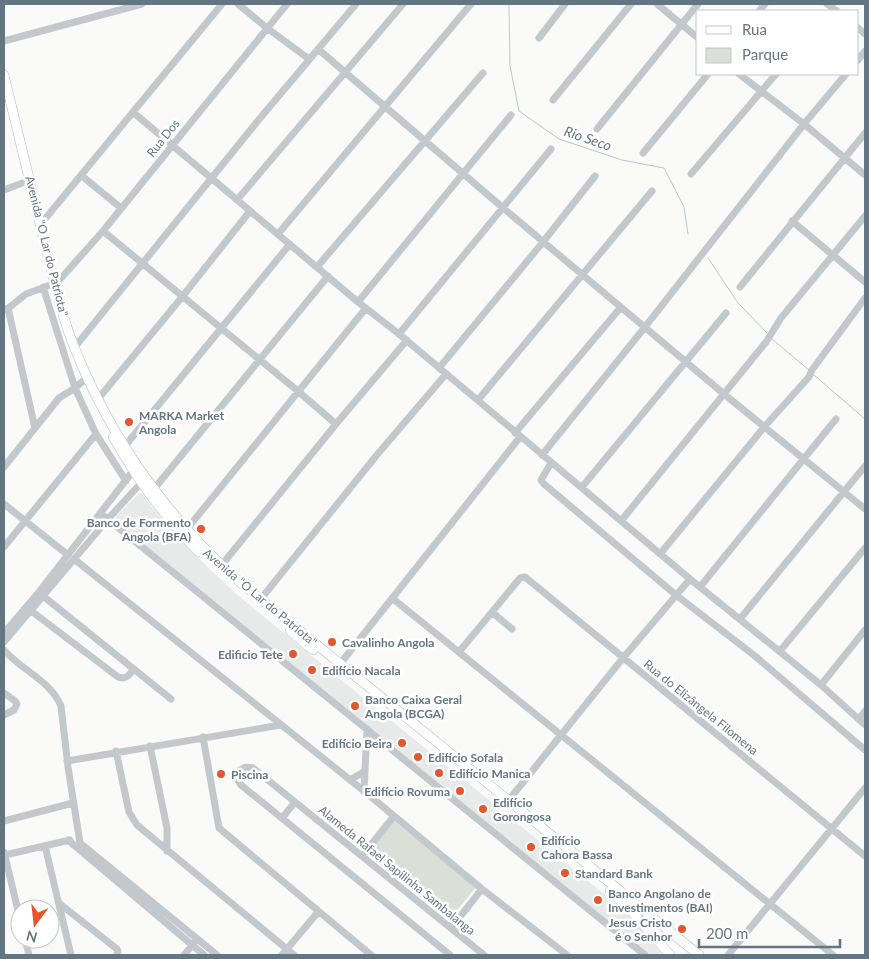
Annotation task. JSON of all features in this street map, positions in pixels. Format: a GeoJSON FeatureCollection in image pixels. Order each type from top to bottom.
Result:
{"type":"FeatureCollection","features":[{"type":"Feature","properties":{"kind":"main road","name":"Avenida \"O Lar do Patriota\""},"geometry":{"type":"LineString","coordinates":[[4,75],[40,225],[49,286],[74,348],[98,399],[125,446],[154,490],[203,549],[260,600],[699,955]]}},
{"type":"Feature","properties":{"kind":"main road","name":"Avenida \"O Lar do Patriota\""},"geometry":{"type":"LineString","coordinates":[[4,96],[49,286],[65,334],[83,381],[99,413],[141,483],[185,537],[231,583],[609,890],[633,913],[670,955]]}},
{"type":"Feature","properties":{"kind":"street"},"geometry":{"type":"LineString","coordinates":[[4,41],[142,4]]}},
{"type":"Feature","properties":{"kind":"street"},"geometry":{"type":"LineString","coordinates":[[40,225],[222,4]]}},
{"type":"Feature","properties":{"kind":"street"},"geometry":{"type":"LineString","coordinates":[[238,4],[266,28],[309,59]]}},
{"type":"Feature","properties":{"kind":"street","name":"Rua Dos"},"geometry":{"type":"LineString","coordinates":[[49,286],[102,231],[287,4]]}},
{"type":"Feature","properties":{"kind":"street"},"geometry":{"type":"LineString","coordinates":[[74,348],[356,4]]}},
{"type":"Feature","properties":{"kind":"street"},"geometry":{"type":"LineString","coordinates":[[238,200],[403,4]]}},
{"type":"Feature","properties":{"kind":"street"},"geometry":{"type":"LineString","coordinates":[[278,234],[471,4]]}},
{"type":"Feature","properties":{"kind":"street"},"geometry":{"type":"LineString","coordinates":[[539,38],[565,4]]}},
{"type":"Feature","properties":{"kind":"street"},"geometry":{"type":"LineString","coordinates":[[553,100],[631,4]]}},
{"type":"Feature","properties":{"kind":"street"},"geometry":{"type":"LineString","coordinates":[[657,4],[696,36]]}},
{"type":"Feature","properties":{"kind":"street"},"geometry":{"type":"LineString","coordinates":[[597,128],[698,4]]}},
{"type":"Feature","properties":{"kind":"street"},"geometry":{"type":"LineString","coordinates":[[318,49],[724,394],[805,458],[865,509]]}},
{"type":"Feature","properties":{"kind":"street"},"geometry":{"type":"LineString","coordinates":[[317,267],[483,73]]}},
{"type":"Feature","properties":{"kind":"street"},"geometry":{"type":"LineString","coordinates":[[643,153],[707,75]]}},
{"type":"Feature","properties":{"kind":"street"},"geometry":{"type":"LineString","coordinates":[[740,75],[804,124],[865,175]]}},
{"type":"Feature","properties":{"kind":"street"},"geometry":{"type":"LineString","coordinates":[[691,174],[775,75]]}},
{"type":"Feature","properties":{"kind":"street"},"geometry":{"type":"LineString","coordinates":[[542,455],[804,124],[845,75]]}},
{"type":"Feature","properties":{"kind":"street"},"geometry":{"type":"LineString","coordinates":[[134,113],[171,146],[212,178],[358,302],[400,334],[690,579],[821,685],[865,725]]}},
{"type":"Feature","properties":{"kind":"street"},"geometry":{"type":"LineString","coordinates":[[358,302],[511,115]]}},
{"type":"Feature","properties":{"kind":"street"},"geometry":{"type":"LineString","coordinates":[[740,287],[865,133]]}},
{"type":"Feature","properties":{"kind":"street"},"geometry":{"type":"LineString","coordinates":[[400,334],[551,149]]}},
{"type":"Feature","properties":{"kind":"street"},"geometry":{"type":"LineString","coordinates":[[82,176],[121,208]]}},
{"type":"Feature","properties":{"kind":"street"},"geometry":{"type":"LineString","coordinates":[[439,368],[544,242],[595,176]]}},
{"type":"Feature","properties":{"kind":"street"},"geometry":{"type":"LineString","coordinates":[[4,190],[25,182]]}},
{"type":"Feature","properties":{"kind":"street"},"geometry":{"type":"LineString","coordinates":[[478,400],[652,190]]}},
{"type":"Feature","properties":{"kind":"street"},"geometry":{"type":"LineString","coordinates":[[98,399],[250,211]]}},
{"type":"Feature","properties":{"kind":"street"},"geometry":{"type":"LineString","coordinates":[[621,521],[766,342],[781,318],[865,216]]}},
{"type":"Feature","properties":{"kind":"street"},"geometry":{"type":"LineString","coordinates":[[792,221],[865,282]]}},
{"type":"Feature","properties":{"kind":"street"},"geometry":{"type":"LineString","coordinates":[[102,231],[300,392],[336,424]]}},
{"type":"Feature","properties":{"kind":"street"},"geometry":{"type":"LineString","coordinates":[[125,446],[290,244]]}},
{"type":"Feature","properties":{"kind":"street"},"geometry":{"type":"LineString","coordinates":[[154,490],[328,276]]}},
{"type":"Feature","properties":{"kind":"street"},"geometry":{"type":"LineString","coordinates":[[36,428],[6,310],[26,294],[49,286],[75,388],[96,434],[126,481]]}},
{"type":"Feature","properties":{"kind":"street"},"geometry":{"type":"LineString","coordinates":[[660,554],[765,426],[809,377],[812,370],[865,298]]}},
{"type":"Feature","properties":{"kind":"street"},"geometry":{"type":"LineString","coordinates":[[340,664],[518,435],[621,307]]}},
{"type":"Feature","properties":{"kind":"street"},"geometry":{"type":"LineString","coordinates":[[187,529],[300,392],[366,308]]}},
{"type":"Feature","properties":{"kind":"street"},"geometry":{"type":"LineString","coordinates":[[582,487],[726,313]]}},
{"type":"Feature","properties":{"kind":"street"},"geometry":{"type":"LineString","coordinates":[[221,566],[407,340]]}},
{"type":"Feature","properties":{"kind":"street"},"geometry":{"type":"LineString","coordinates":[[260,600],[376,456],[446,374]]}},
{"type":"Feature","properties":{"kind":"street"},"geometry":{"type":"LineString","coordinates":[[4,467],[62,395],[83,381]]}},
{"type":"Feature","properties":{"kind":"street"},"geometry":{"type":"LineString","coordinates":[[700,587],[836,419]]}},
{"type":"Feature","properties":{"kind":"street"},"geometry":{"type":"LineString","coordinates":[[4,546],[96,434]]}},
{"type":"Feature","properties":{"kind":"street"},"geometry":{"type":"LineString","coordinates":[[551,463],[542,476],[544,484],[676,595],[755,656],[865,750]]}},
{"type":"Feature","properties":{"kind":"street"},"geometry":{"type":"LineString","coordinates":[[740,619],[865,466]]}},
{"type":"Feature","properties":{"kind":"street"},"geometry":{"type":"LineString","coordinates":[[4,642],[43,596],[100,513],[134,471]]}},
{"type":"Feature","properties":{"kind":"street"},"geometry":{"type":"LineString","coordinates":[[4,633],[71,557],[141,483]]}},
{"type":"Feature","properties":{"kind":"street"},"geometry":{"type":"LineString","coordinates":[[4,504],[364,791],[482,889],[567,955]]}},
{"type":"Feature","properties":{"kind":"street"},"geometry":{"type":"LineString","coordinates":[[100,513],[645,955]]}},
{"type":"Feature","properties":{"kind":"street"},"geometry":{"type":"LineString","coordinates":[[780,651],[865,548]]}},
{"type":"Feature","properties":{"kind":"street","name":"Rua do Elizângela Filomena"},"geometry":{"type":"LineString","coordinates":[[492,612],[522,577],[525,577],[865,856]]}},
{"type":"Feature","properties":{"kind":"street"},"geometry":{"type":"LineString","coordinates":[[508,801],[623,658],[690,579]]}},
{"type":"Feature","properties":{"kind":"street"},"geometry":{"type":"LineString","coordinates":[[43,596],[172,699]]}},
{"type":"Feature","properties":{"kind":"street"},"geometry":{"type":"LineString","coordinates":[[392,598],[833,955]]}},
{"type":"Feature","properties":{"kind":"street"},"geometry":{"type":"LineString","coordinates":[[30,610],[118,677],[123,679],[134,669]]}},
{"type":"Feature","properties":{"kind":"street"},"geometry":{"type":"LineString","coordinates":[[460,652],[492,612],[512,629]]}},
{"type":"Feature","properties":{"kind":"street"},"geometry":{"type":"LineString","coordinates":[[821,685],[865,630]]}},
{"type":"Feature","properties":{"kind":"street"},"geometry":{"type":"LineString","coordinates":[[4,650],[59,699],[80,843],[217,955]]}},
{"type":"Feature","properties":{"kind":"street"},"geometry":{"type":"LineString","coordinates":[[4,693],[17,704],[14,710],[4,715]]}},
{"type":"Feature","properties":{"kind":"street"},"geometry":{"type":"LineString","coordinates":[[859,719],[865,711]]}},
{"type":"Feature","properties":{"kind":"street"},"geometry":{"type":"LineString","coordinates":[[67,760],[281,726]]}},
{"type":"Feature","properties":{"kind":"street"},"geometry":{"type":"LineString","coordinates":[[364,791],[367,730]]}},
{"type":"Feature","properties":{"kind":"street"},"geometry":{"type":"LineString","coordinates":[[203,737],[219,828],[371,955]]}},
{"type":"Feature","properties":{"kind":"street"},"geometry":{"type":"LineString","coordinates":[[150,746],[167,828],[167,851]]}},
{"type":"Feature","properties":{"kind":"street"},"geometry":{"type":"LineString","coordinates":[[116,751],[129,812],[137,825],[284,952],[294,955]]}},
{"type":"Feature","properties":{"kind":"street","name":"Alameda Rafael Sapilinha Sambalanga"},"geometry":{"type":"LineString","coordinates":[[450,955],[238,782],[237,776],[240,770],[246,767],[253,768],[484,955]]}},
{"type":"Feature","properties":{"kind":"street"},"geometry":{"type":"LineString","coordinates":[[350,780],[365,771]]}},
{"type":"Feature","properties":{"kind":"street"},"geometry":{"type":"LineString","coordinates":[[728,955],[865,788]]}},
{"type":"Feature","properties":{"kind":"street"},"geometry":{"type":"LineString","coordinates":[[282,818],[295,802]]}},
{"type":"Feature","properties":{"kind":"street"},"geometry":{"type":"LineString","coordinates":[[4,820],[73,803]]}},
{"type":"Feature","properties":{"kind":"street"},"geometry":{"type":"LineString","coordinates":[[362,856],[394,816]]}},
{"type":"Feature","properties":{"kind":"street"},"geometry":{"type":"LineString","coordinates":[[15,899],[5,859],[78,837]]}},
{"type":"Feature","properties":{"kind":"street"},"geometry":{"type":"LineString","coordinates":[[68,840],[204,955]]}},
{"type":"Feature","properties":{"kind":"street"},"geometry":{"type":"LineString","coordinates":[[45,846],[59,899]]}},
{"type":"Feature","properties":{"kind":"street"},"geometry":{"type":"LineString","coordinates":[[451,928],[482,889]]}},
{"type":"Feature","properties":{"kind":"street"},"geometry":{"type":"LineString","coordinates":[[4,892],[13,890]]}},
{"type":"Feature","properties":{"kind":"street"},"geometry":{"type":"LineString","coordinates":[[60,904],[71,955]]}},
{"type":"Feature","properties":{"kind":"street"},"geometry":{"type":"LineString","coordinates":[[60,904],[117,948],[117,955]]}},
{"type":"Feature","properties":{"kind":"street"},"geometry":{"type":"LineString","coordinates":[[284,952],[318,912]]}},
{"type":"Feature","properties":{"kind":"street"},"geometry":{"type":"LineString","coordinates":[[184,955],[197,939]]}},
{"type":"Feature","properties":{"kind":"shaded area"},"geometry":{"type":"Polygon","coordinates":[[[139,493],[142,494],[187,547],[236,594],[620,907],[662,955],[647,955],[117,523],[115,520],[116,516],[139,493]]]}},
{"type":"Feature","properties":{"kind":"green space"},"geometry":{"type":"Polygon","coordinates":[[[394,821],[476,887],[449,920],[367,854],[394,821]]]}},
{"type":"Feature","properties":{"kind":"waterway","name":"Rio Seco"},"geometry":{"type":"LineString","coordinates":[[509,4],[510,66],[519,111],[559,139],[622,160],[664,168],[684,207],[688,234]]}},
{"type":"Feature","properties":{"kind":"waterway","name":"Rio Seco"},"geometry":{"type":"LineString","coordinates":[[708,258],[738,303],[768,334]]}},
{"type":"Feature","properties":{"kind":"waterway","name":"Rio Seco"},"geometry":{"type":"LineString","coordinates":[[772,339],[809,370]]}},
{"type":"Feature","properties":{"kind":"waterway","name":"Rio Seco"},"geometry":{"type":"LineString","coordinates":[[814,375],[865,419]]}},
{"type":"Feature","properties":{"kind":"place","name":"MARKA Market Angola"},"geometry":{"type":"Point","coordinates":[129,422]}},
{"type":"Feature","properties":{"kind":"place","name":"Banco de Formento Angola (BFA)"},"geometry":{"type":"Point","coordinates":[201,529]}},
{"type":"Feature","properties":{"kind":"place","name":"Cavalinho Angola"},"geometry":{"type":"Point","coordinates":[332,642]}},
{"type":"Feature","properties":{"kind":"place","name":"Edificio Tete"},"geometry":{"type":"Point","coordinates":[293,654]}},
{"type":"Feature","properties":{"kind":"place","name":"Edifício Nacala"},"geometry":{"type":"Point","coordinates":[312,670]}},
{"type":"Feature","properties":{"kind":"place","name":"Banco Caixa Geral Angola (BCGA)"},"geometry":{"type":"Point","coordinates":[355,706]}},
{"type":"Feature","properties":{"kind":"place","name":"Edifício Beira"},"geometry":{"type":"Point","coordinates":[402,743]}},
{"type":"Feature","properties":{"kind":"place","name":"Edifício Sofala"},"geometry":{"type":"Point","coordinates":[418,757]}},
{"type":"Feature","properties":{"kind":"place","name":"Edifício Manica"},"geometry":{"type":"Point","coordinates":[439,773]}},
{"type":"Feature","properties":{"kind":"place","name":"Piscina"},"geometry":{"type":"Point","coordinates":[221,774]}},
{"type":"Feature","properties":{"kind":"place","name":"Edifício Rovuma"},"geometry":{"type":"Point","coordinates":[460,791]}},
{"type":"Feature","properties":{"kind":"place","name":"Edifício Gorongosa"},"geometry":{"type":"Point","coordinates":[483,809]}},
{"type":"Feature","properties":{"kind":"place","name":"Edifício Cahora Bassa"},"geometry":{"type":"Point","coordinates":[531,847]}},
{"type":"Feature","properties":{"kind":"place","name":"Standard Bank"},"geometry":{"type":"Point","coordinates":[565,873]}},
{"type":"Feature","properties":{"kind":"place","name":"Banco Angolano de Investimentos (BAI)"},"geometry":{"type":"Point","coordinates":[598,900]}},
{"type":"Feature","properties":{"kind":"place","name":"Jesus Cristo é o Senhor"},"geometry":{"type":"Point","coordinates":[682,929]}}]}
